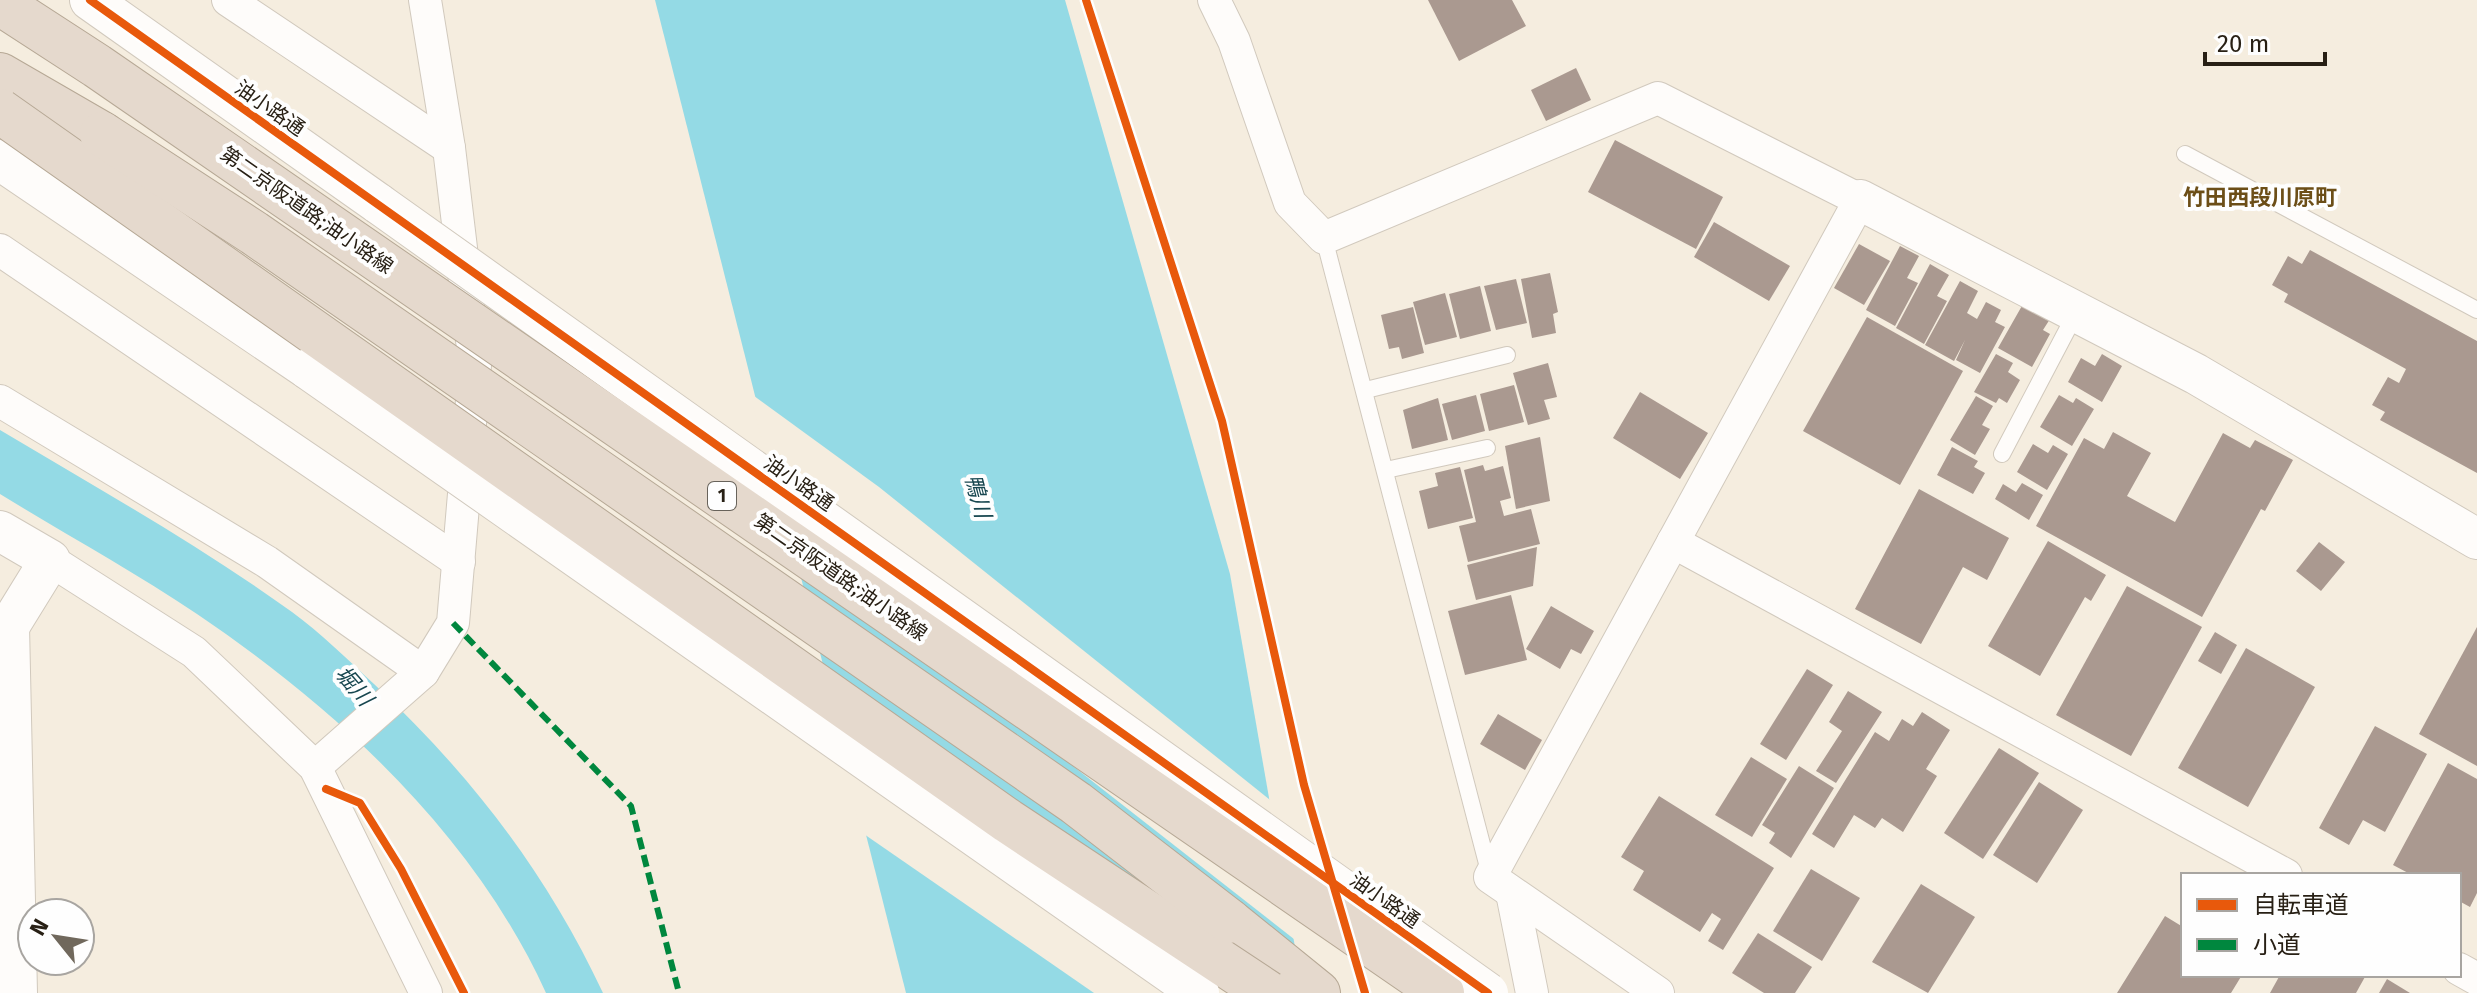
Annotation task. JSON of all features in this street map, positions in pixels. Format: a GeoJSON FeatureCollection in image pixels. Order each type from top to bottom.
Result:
{"type":"FeatureCollection","features":[{"type":"Feature","properties":{"kind":"highway","name":"第二京阪道路;油小路線"},"geometry":{"type":"LineString","coordinates":[[0,3],[136,92],[1442,993]]}},
{"type":"Feature","properties":{"kind":"highway"},"geometry":{"type":"LineString","coordinates":[[0,75],[102,134],[254,233],[1076,803],[1318,993]]}},
{"type":"Feature","properties":{"kind":"highway"},"geometry":{"type":"LineString","coordinates":[[0,111],[1008,821],[1268,993]]}},
{"type":"Feature","properties":{"kind":"street","name":"油小路通"},"geometry":{"type":"LineString","coordinates":[[90,0],[1488,993]]}},
{"type":"Feature","properties":{"kind":"street"},"geometry":{"type":"LineString","coordinates":[[228,0],[449,148]]}},
{"type":"Feature","properties":{"kind":"street"},"geometry":{"type":"LineString","coordinates":[[315,767],[423,672],[453,623],[475,365],[449,148],[425,0]]}},
{"type":"Feature","properties":{"kind":"street"},"geometry":{"type":"LineString","coordinates":[[1214,0],[1234,41],[1290,203],[1324,238],[1658,98],[2196,374],[2477,539]]}},
{"type":"Feature","properties":{"kind":"street"},"geometry":{"type":"LineString","coordinates":[[0,160],[308,369],[1199,993]]}},
{"type":"Feature","properties":{"kind":"street"},"geometry":{"type":"LineString","coordinates":[[1532,993],[1501,885],[1673,542],[1860,200]]}},
{"type":"Feature","properties":{"kind":"street"},"geometry":{"type":"LineString","coordinates":[[0,250],[459,562]]}},
{"type":"Feature","properties":{"kind":"street"},"geometry":{"type":"LineString","coordinates":[[0,401],[267,562],[423,672]]}},
{"type":"Feature","properties":{"kind":"street"},"geometry":{"type":"LineString","coordinates":[[0,531],[194,652],[315,767],[426,993]]}},
{"type":"Feature","properties":{"kind":"street"},"geometry":{"type":"LineString","coordinates":[[1673,542],[2282,873]]}},
{"type":"Feature","properties":{"kind":"street"},"geometry":{"type":"LineString","coordinates":[[17,993],[5,633],[50,560]]}},
{"type":"Feature","properties":{"kind":"street"},"geometry":{"type":"LineString","coordinates":[[1501,885],[1658,993]]}},
{"type":"Feature","properties":{"kind":"lane"},"geometry":{"type":"LineString","coordinates":[[2185,154],[2477,310]]}},
{"type":"Feature","properties":{"kind":"lane"},"geometry":{"type":"LineString","coordinates":[[1324,238],[1501,885]]}},
{"type":"Feature","properties":{"kind":"lane"},"geometry":{"type":"LineString","coordinates":[[2002,454],[2076,313]]}},
{"type":"Feature","properties":{"kind":"lane"},"geometry":{"type":"LineString","coordinates":[[1366,390],[1507,355]]}},
{"type":"Feature","properties":{"kind":"lane"},"geometry":{"type":"LineString","coordinates":[[1386,470],[1487,448]]}},
{"type":"Feature","properties":{"kind":"water","name":"鴨川"},"geometry":{"type":"Polygon","coordinates":[[[655,0],[1065,0],[1230,574],[1303,993],[906,993],[655,0]]]}},
{"type":"Feature","properties":{"kind":"water","name":"堀川"},"geometry":{"type":"Polygon","coordinates":[[[0,430],[221,564],[292,612],[344,656],[443,754],[504,827],[557,906],[603,993],[546,993],[516,935],[481,881],[441,829],[398,780],[351,734],[301,692],[250,651],[173,598],[0,494],[0,430]]]}},
{"type":"Feature","properties":{"kind":"pier"},"geometry":{"type":"Polygon","coordinates":[[[750,393],[879,487],[1274,803],[1299,943],[788,543],[750,393]]]}},
{"type":"Feature","properties":{"kind":"pier"},"geometry":{"type":"Polygon","coordinates":[[[829,702],[1260,993],[1094,993],[861,832],[829,702]]]}},
{"type":"Feature","properties":{"kind":"building"},"geometry":{"type":"Polygon","coordinates":[[[1428,0],[1512,0],[1526,26],[1459,61],[1428,0]]]}},
{"type":"Feature","properties":{"kind":"building"},"geometry":{"type":"Polygon","coordinates":[[[1576,68],[1591,100],[1546,121],[1531,90],[1576,68]]]}},
{"type":"Feature","properties":{"kind":"building"},"geometry":{"type":"Polygon","coordinates":[[[1615,140],[1723,197],[1696,249],[1588,192],[1615,140]]]}},
{"type":"Feature","properties":{"kind":"building"},"geometry":{"type":"Polygon","coordinates":[[[1714,222],[1790,266],[1769,301],[1694,257],[1714,222]]]}},
{"type":"Feature","properties":{"kind":"building"},"geometry":{"type":"Polygon","coordinates":[[[1859,244],[1890,261],[1864,305],[1834,288],[1859,244]]]}},
{"type":"Feature","properties":{"kind":"building"},"geometry":{"type":"Polygon","coordinates":[[[1900,246],[1919,256],[1907,278],[1918,283],[1895,326],[1866,310],[1900,246]]]}},
{"type":"Feature","properties":{"kind":"building"},"geometry":{"type":"Polygon","coordinates":[[[2310,250],[2477,341],[2477,473],[2380,420],[2385,412],[2372,405],[2388,377],[2399,383],[2406,369],[2284,302],[2288,294],[2272,285],[2288,256],[2302,264],[2310,250]]]}},
{"type":"Feature","properties":{"kind":"building"},"geometry":{"type":"Polygon","coordinates":[[[1930,264],[1949,275],[1937,296],[1947,301],[1924,344],[1896,328],[1930,264]]]}},
{"type":"Feature","properties":{"kind":"building"},"geometry":{"type":"Polygon","coordinates":[[[1550,273],[1558,312],[1553,314],[1556,333],[1532,338],[1521,279],[1550,273]]]}},
{"type":"Feature","properties":{"kind":"building"},"geometry":{"type":"Polygon","coordinates":[[[1516,279],[1527,323],[1496,330],[1484,286],[1516,279]]]}},
{"type":"Feature","properties":{"kind":"building"},"geometry":{"type":"Polygon","coordinates":[[[1960,281],[1978,291],[1967,313],[1977,319],[1986,302],[2001,310],[1995,322],[2005,327],[1980,373],[1956,360],[1965,340],[1954,361],[1925,345],[1960,281]]]}},
{"type":"Feature","properties":{"kind":"building"},"geometry":{"type":"Polygon","coordinates":[[[1480,286],[1491,331],[1460,339],[1449,294],[1480,286]]]}},
{"type":"Feature","properties":{"kind":"building"},"geometry":{"type":"Polygon","coordinates":[[[1445,293],[1457,337],[1425,345],[1413,302],[1445,293]]]}},
{"type":"Feature","properties":{"kind":"building"},"geometry":{"type":"Polygon","coordinates":[[[2023,304],[2050,319],[2043,330],[2050,334],[2032,367],[1998,348],[2023,304]]]}},
{"type":"Feature","properties":{"kind":"building"},"geometry":{"type":"Polygon","coordinates":[[[1413,307],[1424,353],[1402,359],[1399,347],[1389,349],[1381,315],[1413,307]]]}},
{"type":"Feature","properties":{"kind":"building"},"geometry":{"type":"Polygon","coordinates":[[[1867,317],[1963,371],[1900,485],[1803,431],[1867,317]]]}},
{"type":"Feature","properties":{"kind":"building"},"geometry":{"type":"Polygon","coordinates":[[[1996,354],[2013,363],[2008,372],[2020,380],[2007,403],[1999,398],[1996,403],[1974,392],[1996,354]]]}},
{"type":"Feature","properties":{"kind":"building"},"geometry":{"type":"Polygon","coordinates":[[[2102,354],[2122,366],[2102,402],[2068,382],[2081,358],[2095,366],[2102,354]]]}},
{"type":"Feature","properties":{"kind":"building"},"geometry":{"type":"Polygon","coordinates":[[[1548,363],[1557,397],[1544,400],[1550,419],[1528,425],[1513,373],[1548,363]]]}},
{"type":"Feature","properties":{"kind":"building"},"geometry":{"type":"Polygon","coordinates":[[[1514,385],[1524,422],[1489,431],[1480,394],[1514,385]]]}},
{"type":"Feature","properties":{"kind":"building"},"geometry":{"type":"Polygon","coordinates":[[[1640,392],[1708,433],[1680,479],[1613,438],[1640,392]]]}},
{"type":"Feature","properties":{"kind":"building"},"geometry":{"type":"Polygon","coordinates":[[[1476,395],[1485,431],[1452,440],[1442,404],[1476,395]]]}},
{"type":"Feature","properties":{"kind":"building"},"geometry":{"type":"Polygon","coordinates":[[[2059,395],[2073,403],[2076,398],[2094,409],[2072,446],[2040,427],[2059,395]]]}},
{"type":"Feature","properties":{"kind":"building"},"geometry":{"type":"Polygon","coordinates":[[[1976,396],[1993,406],[1982,425],[1990,429],[1975,455],[1950,440],[1976,396]]]}},
{"type":"Feature","properties":{"kind":"building"},"geometry":{"type":"Polygon","coordinates":[[[1438,398],[1448,440],[1412,449],[1403,410],[1438,398]]]}},
{"type":"Feature","properties":{"kind":"building"},"geometry":{"type":"Polygon","coordinates":[[[2113,432],[2151,453],[2127,496],[2175,522],[2223,433],[2250,448],[2255,440],[2293,460],[2265,511],[2261,509],[2202,617],[2036,526],[2084,438],[2104,449],[2113,432]]]}},
{"type":"Feature","properties":{"kind":"building"},"geometry":{"type":"Polygon","coordinates":[[[1540,437],[1550,501],[1516,509],[1505,446],[1540,437]]]}},
{"type":"Feature","properties":{"kind":"building"},"geometry":{"type":"Polygon","coordinates":[[[2033,444],[2048,453],[2053,445],[2068,454],[2047,490],[2017,472],[2033,444]]]}},
{"type":"Feature","properties":{"kind":"building"},"geometry":{"type":"Polygon","coordinates":[[[1952,447],[1978,461],[1974,467],[1985,473],[1973,494],[1937,475],[1952,447]]]}},
{"type":"Feature","properties":{"kind":"building"},"geometry":{"type":"Polygon","coordinates":[[[1483,465],[1485,471],[1503,466],[1511,498],[1500,501],[1504,516],[1531,509],[1540,544],[1468,562],[1459,526],[1476,522],[1464,470],[1483,465]]]}},
{"type":"Feature","properties":{"kind":"building"},"geometry":{"type":"Polygon","coordinates":[[[1460,467],[1473,518],[1428,529],[1419,491],[1438,486],[1435,473],[1460,467]]]}},
{"type":"Feature","properties":{"kind":"building"},"geometry":{"type":"Polygon","coordinates":[[[2022,483],[2043,495],[2029,520],[1995,499],[2003,484],[2016,492],[2022,483]]]}},
{"type":"Feature","properties":{"kind":"building"},"geometry":{"type":"Polygon","coordinates":[[[1919,489],[2009,538],[1987,580],[1963,567],[1921,644],[1855,609],[1919,489]]]}},
{"type":"Feature","properties":{"kind":"building"},"geometry":{"type":"Polygon","coordinates":[[[2048,541],[2106,575],[2091,601],[2085,597],[2040,676],[1988,646],[2048,541]]]}},
{"type":"Feature","properties":{"kind":"building"},"geometry":{"type":"Polygon","coordinates":[[[2319,542],[2345,562],[2321,591],[2296,571],[2319,542]]]}},
{"type":"Feature","properties":{"kind":"building"},"geometry":{"type":"Polygon","coordinates":[[[1537,547],[1533,586],[1476,600],[1467,565],[1537,547]]]}},
{"type":"Feature","properties":{"kind":"building"},"geometry":{"type":"Polygon","coordinates":[[[2127,586],[2202,627],[2131,756],[2056,715],[2127,586]]]}},
{"type":"Feature","properties":{"kind":"building"},"geometry":{"type":"Polygon","coordinates":[[[1511,595],[1527,660],[1465,675],[1448,611],[1511,595]]]}},
{"type":"Feature","properties":{"kind":"building"},"geometry":{"type":"Polygon","coordinates":[[[1551,606],[1594,631],[1581,654],[1571,649],[1560,669],[1526,649],[1551,606]]]}},
{"type":"Feature","properties":{"kind":"building"},"geometry":{"type":"Polygon","coordinates":[[[2477,627],[2477,766],[2419,734],[2477,627]]]}},
{"type":"Feature","properties":{"kind":"building"},"geometry":{"type":"Polygon","coordinates":[[[2215,632],[2237,645],[2221,674],[2198,661],[2215,632]]]}},
{"type":"Feature","properties":{"kind":"building"},"geometry":{"type":"Polygon","coordinates":[[[2246,648],[2315,687],[2248,807],[2178,768],[2246,648]]]}},
{"type":"Feature","properties":{"kind":"building"},"geometry":{"type":"Polygon","coordinates":[[[1807,669],[1833,685],[1786,760],[1760,744],[1807,669]]]}},
{"type":"Feature","properties":{"kind":"building"},"geometry":{"type":"Polygon","coordinates":[[[1848,691],[1882,712],[1836,783],[1816,771],[1842,731],[1829,722],[1848,691]]]}},
{"type":"Feature","properties":{"kind":"building"},"geometry":{"type":"Polygon","coordinates":[[[1922,712],[1950,730],[1926,769],[1937,776],[1903,832],[1882,818],[1875,828],[1854,815],[1834,848],[1812,834],[1875,732],[1889,741],[1902,719],[1913,726],[1922,712]]]}},
{"type":"Feature","properties":{"kind":"building"},"geometry":{"type":"Polygon","coordinates":[[[1498,714],[1542,740],[1525,770],[1480,744],[1498,714]]]}},
{"type":"Feature","properties":{"kind":"building"},"geometry":{"type":"Polygon","coordinates":[[[2375,726],[2427,754],[2385,832],[2363,820],[2349,845],[2319,828],[2375,726]]]}},
{"type":"Feature","properties":{"kind":"building"},"geometry":{"type":"Polygon","coordinates":[[[1999,748],[2039,773],[1983,859],[1944,833],[1999,748]]]}},
{"type":"Feature","properties":{"kind":"building"},"geometry":{"type":"Polygon","coordinates":[[[1751,757],[1787,779],[1752,837],[1715,815],[1751,757]]]}},
{"type":"Feature","properties":{"kind":"building"},"geometry":{"type":"Polygon","coordinates":[[[2448,763],[2477,779],[2477,893],[2470,907],[2461,902],[2461,873],[2408,873],[2393,865],[2448,763]]]}},
{"type":"Feature","properties":{"kind":"building"},"geometry":{"type":"Polygon","coordinates":[[[1799,766],[1834,788],[1791,858],[1769,843],[1775,833],[1762,825],[1799,766]]]}},
{"type":"Feature","properties":{"kind":"building"},"geometry":{"type":"Polygon","coordinates":[[[2039,782],[2083,810],[2037,883],[1993,855],[2039,782]]]}},
{"type":"Feature","properties":{"kind":"building"},"geometry":{"type":"Polygon","coordinates":[[[1659,796],[1774,868],[1723,950],[1708,941],[1721,919],[1712,913],[1700,932],[1633,890],[1644,871],[1621,857],[1659,796]]]}},
{"type":"Feature","properties":{"kind":"building"},"geometry":{"type":"Polygon","coordinates":[[[1811,869],[1860,898],[1822,961],[1773,931],[1811,869]]]}},
{"type":"Feature","properties":{"kind":"building"},"geometry":{"type":"Polygon","coordinates":[[[1921,884],[1975,917],[1928,993],[1872,962],[1921,884]]]}},
{"type":"Feature","properties":{"kind":"building"},"geometry":{"type":"Polygon","coordinates":[[[2165,916],[2181,926],[2181,977],[2241,977],[2231,993],[2117,993],[2165,916]]]}},
{"type":"Feature","properties":{"kind":"building"},"geometry":{"type":"Polygon","coordinates":[[[1758,933],[1812,967],[1795,993],[1764,993],[1732,973],[1758,933]]]}},
{"type":"Feature","properties":{"kind":"building"},"geometry":{"type":"Polygon","coordinates":[[[2279,977],[2365,977],[2356,993],[2270,993],[2279,977]]]}},
{"type":"Feature","properties":{"kind":"building"},"geometry":{"type":"Polygon","coordinates":[[[2387,979],[2410,993],[2379,993],[2387,979]]]}},
{"type":"Feature","properties":{"kind":"marked path"},"geometry":{"type":"LineString","coordinates":[[453,623],[631,806],[679,993]]}},
{"type":"Feature","properties":{"kind":"cycle path"},"geometry":{"type":"LineString","coordinates":[[90,0],[1488,993]]}},
{"type":"Feature","properties":{"kind":"cycle path"},"geometry":{"type":"LineString","coordinates":[[1086,0],[1222,421],[1304,785],[1365,993]]}},
{"type":"Feature","properties":{"kind":"cycle path"},"geometry":{"type":"LineString","coordinates":[[326,789],[360,803],[401,869],[464,993]]}},
{"type":"Feature","properties":{"kind":"district","name":"竹田西段川原町"},"geometry":{"type":"Point","coordinates":[2260,197]}}]}
